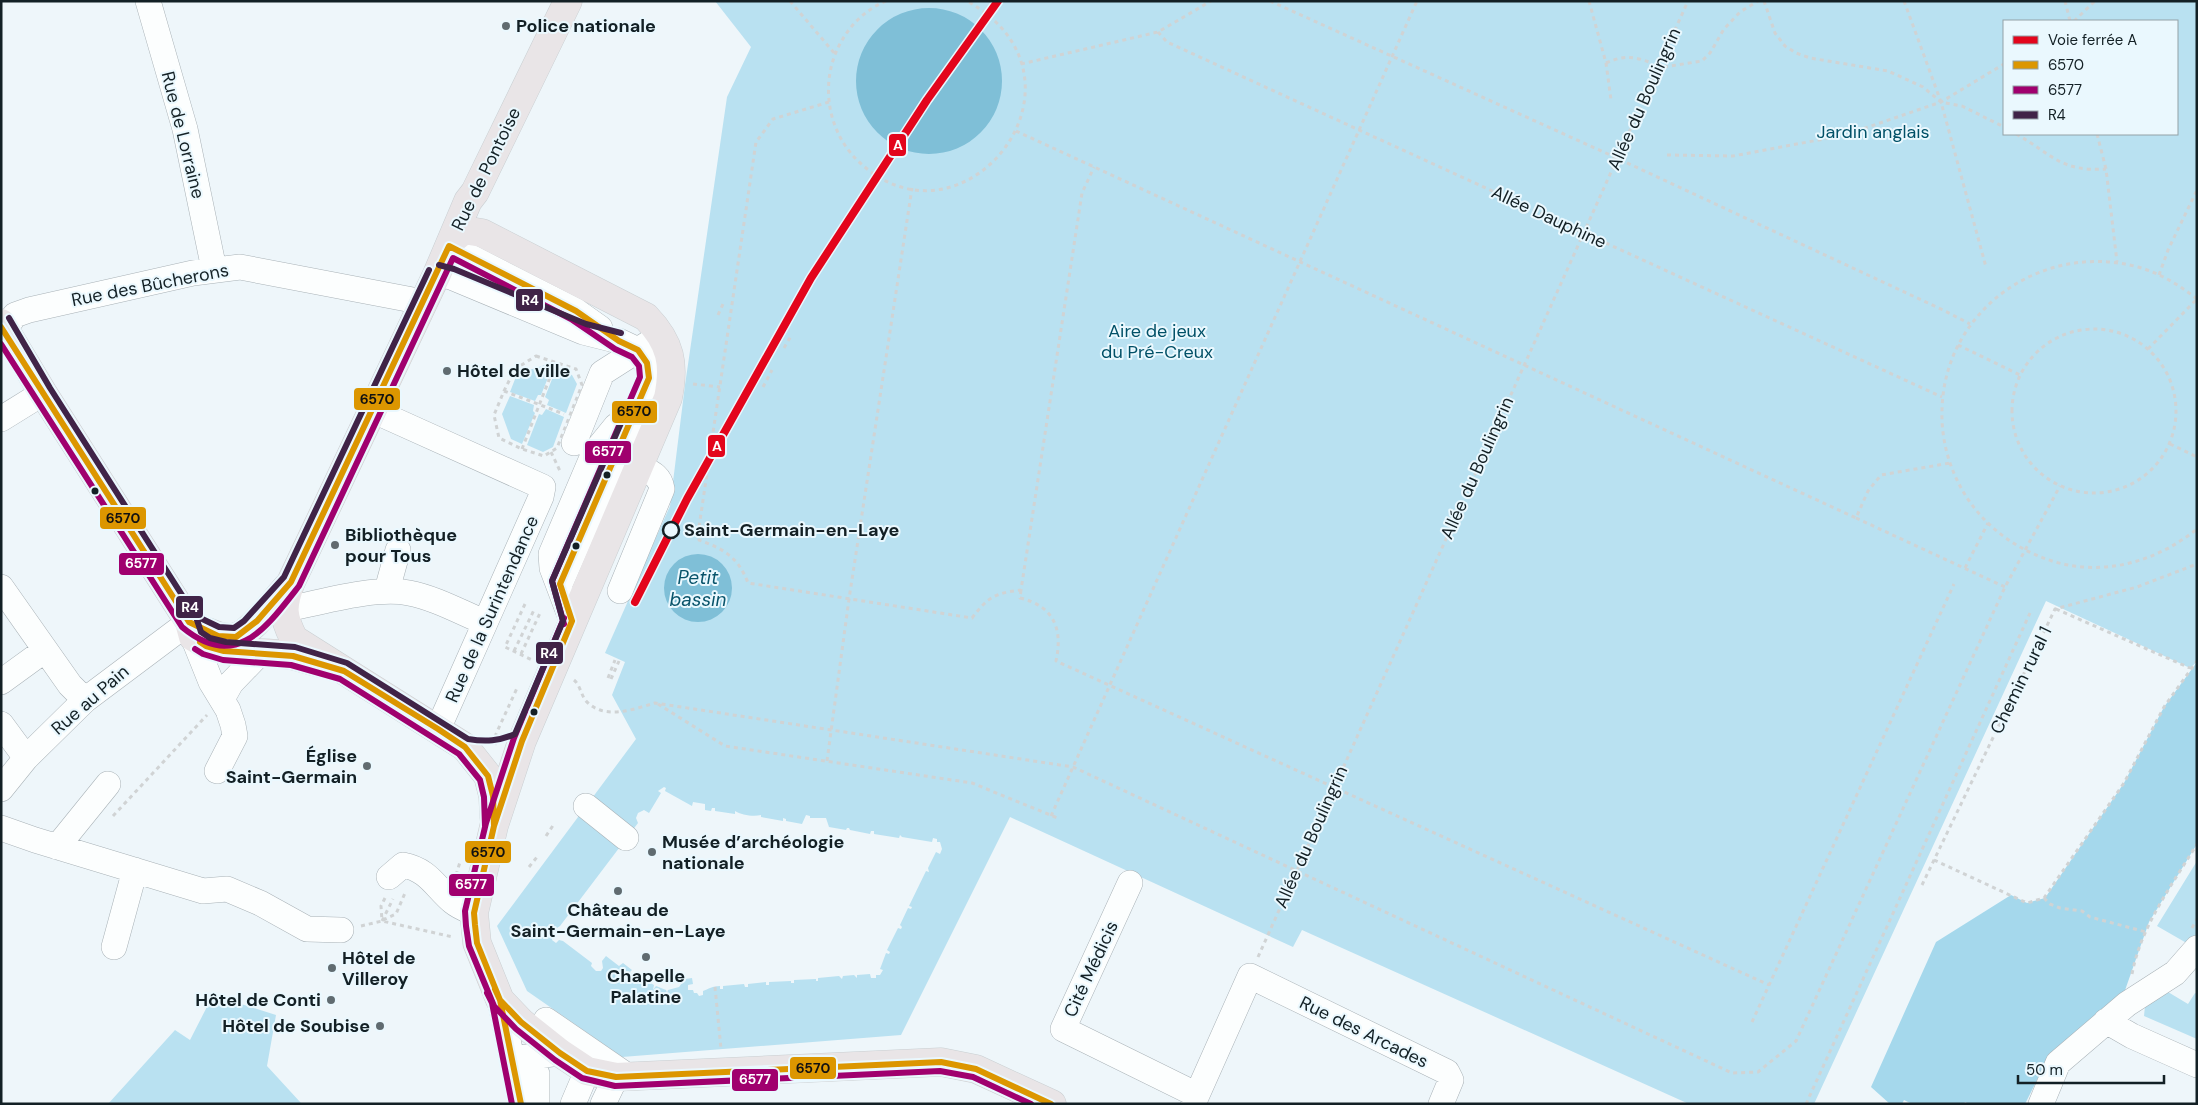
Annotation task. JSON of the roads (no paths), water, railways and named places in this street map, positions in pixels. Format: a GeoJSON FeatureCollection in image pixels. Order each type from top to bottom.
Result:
{"type":"FeatureCollection","features":[{"type":"Feature","properties":{"kind":"main road","name":"Rue de Pontoise"},"geometry":{"type":"LineString","coordinates":[[199,632],[226,638],[237,637],[250,628],[285,595],[451,243],[456,227],[568,1]]}},
{"type":"Feature","properties":{"kind":"main road"},"geometry":{"type":"LineString","coordinates":[[475,192],[477,224],[486,235]]}},
{"type":"Feature","properties":{"kind":"main road"},"geometry":{"type":"LineString","coordinates":[[451,243],[464,230],[474,230],[646,317],[662,335],[671,359],[668,398],[640,467],[572,622],[541,664],[522,741],[494,826],[474,913],[477,942],[500,1000],[521,1022],[560,1053],[588,1071],[622,1077],[941,1062],[976,1069],[1052,1104]]}},
{"type":"Feature","properties":{"kind":"main road"},"geometry":{"type":"LineString","coordinates":[[2,327],[199,632],[206,646],[224,651],[293,656],[332,665]]}},
{"type":"Feature","properties":{"kind":"main road"},"geometry":{"type":"LineString","coordinates":[[285,595],[286,625],[294,639],[332,665],[465,747],[488,776],[492,796],[494,826]]}},
{"type":"Feature","properties":{"kind":"main road"},"geometry":{"type":"LineString","coordinates":[[465,747],[496,752],[522,741]]}},
{"type":"Feature","properties":{"kind":"street","name":"Rue de Lorraine"},"geometry":{"type":"LineString","coordinates":[[148,1],[185,129],[214,269]]}},
{"type":"Feature","properties":{"kind":"street"},"geometry":{"type":"LineString","coordinates":[[451,243],[576,311],[628,345],[647,363],[649,378],[636,411],[616,426],[594,453],[551,554],[552,568],[560,584],[572,622]]}},
{"type":"Feature","properties":{"kind":"street","name":"Rue des Bûcherons"},"geometry":{"type":"LineString","coordinates":[[2,327],[16,315],[29,310],[214,269],[240,267],[423,302]]}},
{"type":"Feature","properties":{"kind":"street"},"geometry":{"type":"LineString","coordinates":[[436,274],[452,277],[583,332],[628,345]]}},
{"type":"Feature","properties":{"kind":"street"},"geometry":{"type":"LineString","coordinates":[[574,443],[602,373],[628,345],[662,335]]}},
{"type":"Feature","properties":{"kind":"street"},"geometry":{"type":"LineString","coordinates":[[1,419],[43,393]]}},
{"type":"Feature","properties":{"kind":"street","name":"Rue de la Surintendance"},"geometry":{"type":"LineString","coordinates":[[372,410],[553,481],[541,497],[484,622],[438,730]]}},
{"type":"Feature","properties":{"kind":"street"},"geometry":{"type":"LineString","coordinates":[[620,591],[662,489],[661,481],[655,474],[640,467]]}},
{"type":"Feature","properties":{"kind":"street"},"geometry":{"type":"LineString","coordinates":[[387,590],[398,550]]}},
{"type":"Feature","properties":{"kind":"street"},"geometry":{"type":"LineString","coordinates":[[1,587],[70,685],[84,700]]}},
{"type":"Feature","properties":{"kind":"street"},"geometry":{"type":"LineString","coordinates":[[285,595],[387,590],[409,593],[430,599],[484,622]]}},
{"type":"Feature","properties":{"kind":"street"},"geometry":{"type":"LineString","coordinates":[[199,632],[212,682],[228,710],[235,736],[217,771]]}},
{"type":"Feature","properties":{"kind":"street","name":"Rue au Pain"},"geometry":{"type":"LineString","coordinates":[[10,773],[84,700],[199,632]]}},
{"type":"Feature","properties":{"kind":"street"},"geometry":{"type":"LineString","coordinates":[[1,682],[45,650]]}},
{"type":"Feature","properties":{"kind":"street"},"geometry":{"type":"LineString","coordinates":[[222,699],[231,683],[259,654]]}},
{"type":"Feature","properties":{"kind":"street"},"geometry":{"type":"LineString","coordinates":[[1,724],[10,773]]}},
{"type":"Feature","properties":{"kind":"street"},"geometry":{"type":"LineString","coordinates":[[57,847],[108,784]]}},
{"type":"Feature","properties":{"kind":"street"},"geometry":{"type":"LineString","coordinates":[[586,806],[626,838]]}},
{"type":"Feature","properties":{"kind":"street"},"geometry":{"type":"LineString","coordinates":[[1,828],[203,891],[227,889],[260,903],[307,929],[341,930]]}},
{"type":"Feature","properties":{"kind":"street"},"geometry":{"type":"LineString","coordinates":[[397,884],[403,865],[416,868],[435,882],[452,902],[474,913]]}},
{"type":"Feature","properties":{"kind":"street"},"geometry":{"type":"LineString","coordinates":[[114,947],[135,870]]}},
{"type":"Feature","properties":{"kind":"street","name":"Cité Médicis"},"geometry":{"type":"LineString","coordinates":[[1130,883],[1064,1029],[1195,1100]]}},
{"type":"Feature","properties":{"kind":"street"},"geometry":{"type":"LineString","coordinates":[[2041,1104],[2058,1063],[2127,1004],[2175,973],[2194,938]]}},
{"type":"Feature","properties":{"kind":"street","name":"Rue des Arcades"},"geometry":{"type":"LineString","coordinates":[[1195,1100],[1250,976],[1447,1072],[1451,1080],[1442,1104]]}},
{"type":"Feature","properties":{"kind":"street"},"geometry":{"type":"LineString","coordinates":[[500,1000],[521,1104]]}},
{"type":"Feature","properties":{"kind":"street"},"geometry":{"type":"LineString","coordinates":[[546,1020],[622,1077],[603,1104]]}},
{"type":"Feature","properties":{"kind":"street"},"geometry":{"type":"LineString","coordinates":[[2106,1021],[2132,1036],[2197,1065]]}},
{"type":"Feature","properties":{"kind":"street"},"geometry":{"type":"LineString","coordinates":[[512,1059],[560,1053]]}},
{"type":"Feature","properties":{"kind":"street"},"geometry":{"type":"LineString","coordinates":[[573,1104],[588,1071]]}},
{"type":"Feature","properties":{"kind":"street"},"geometry":{"type":"LineString","coordinates":[[537,1074],[537,1104]]}},
{"type":"Feature","properties":{"kind":"water"},"geometry":{"type":"Polygon","coordinates":[[[929,8],[957,13],[981,29],[997,53],[1002,81],[997,109],[981,133],[957,149],[929,154],[901,149],[877,133],[861,109],[856,81],[861,53],[877,29],[901,13],[929,8]]]}},
{"type":"Feature","properties":{"kind":"water","name":"Petit bassin"},"geometry":{"type":"Polygon","coordinates":[[[691,554],[705,554],[717,559],[727,569],[732,581],[732,595],[727,607],[717,617],[705,622],[691,622],[679,617],[669,607],[664,595],[664,581],[669,569],[679,559],[691,554]]]}},
{"type":"Feature","properties":{"kind":"rail line","name":"A"},"geometry":{"type":"LineString","coordinates":[[635,602],[687,499],[811,278],[927,100],[998,1]]}},
{"type":"Feature","properties":{"kind":"place","name":"Police nationale"},"geometry":{"type":"Point","coordinates":[506,26]}},
{"type":"Feature","properties":{"kind":"place","name":"Hôtel de ville"},"geometry":{"type":"Point","coordinates":[447,371]}},
{"type":"Feature","properties":{"kind":"place","name":"Saint-Germain-en-Laye"},"geometry":{"type":"Point","coordinates":[671,530]}},
{"type":"Feature","properties":{"kind":"place","name":"Bibliothèque pour Tous"},"geometry":{"type":"Point","coordinates":[335,545]}},
{"type":"Feature","properties":{"kind":"place","name":"Église Saint-Germain"},"geometry":{"type":"Point","coordinates":[367,766]}},
{"type":"Feature","properties":{"kind":"place","name":"Musée d’archéologie nationale"},"geometry":{"type":"Point","coordinates":[652,852]}},
{"type":"Feature","properties":{"kind":"place","name":"Château de Saint-Germain-en-Laye"},"geometry":{"type":"Point","coordinates":[618,891]}},
{"type":"Feature","properties":{"kind":"place","name":"Chapelle Palatine"},"geometry":{"type":"Point","coordinates":[646,957]}},
{"type":"Feature","properties":{"kind":"place","name":"Hôtel de Villeroy"},"geometry":{"type":"Point","coordinates":[332,968]}},
{"type":"Feature","properties":{"kind":"place","name":"Hôtel de Conti"},"geometry":{"type":"Point","coordinates":[331,1000]}},
{"type":"Feature","properties":{"kind":"place","name":"Hôtel de Soubise"},"geometry":{"type":"Point","coordinates":[380,1026]}},
{"type":"Feature","properties":{"kind":"park label","name":"Jardin anglais"},"geometry":{"type":"Point","coordinates":[1873,132]}},
{"type":"Feature","properties":{"kind":"park label","name":"Aire de jeux du Pré-Creux"},"geometry":{"type":"Point","coordinates":[1157,341]}}]}
